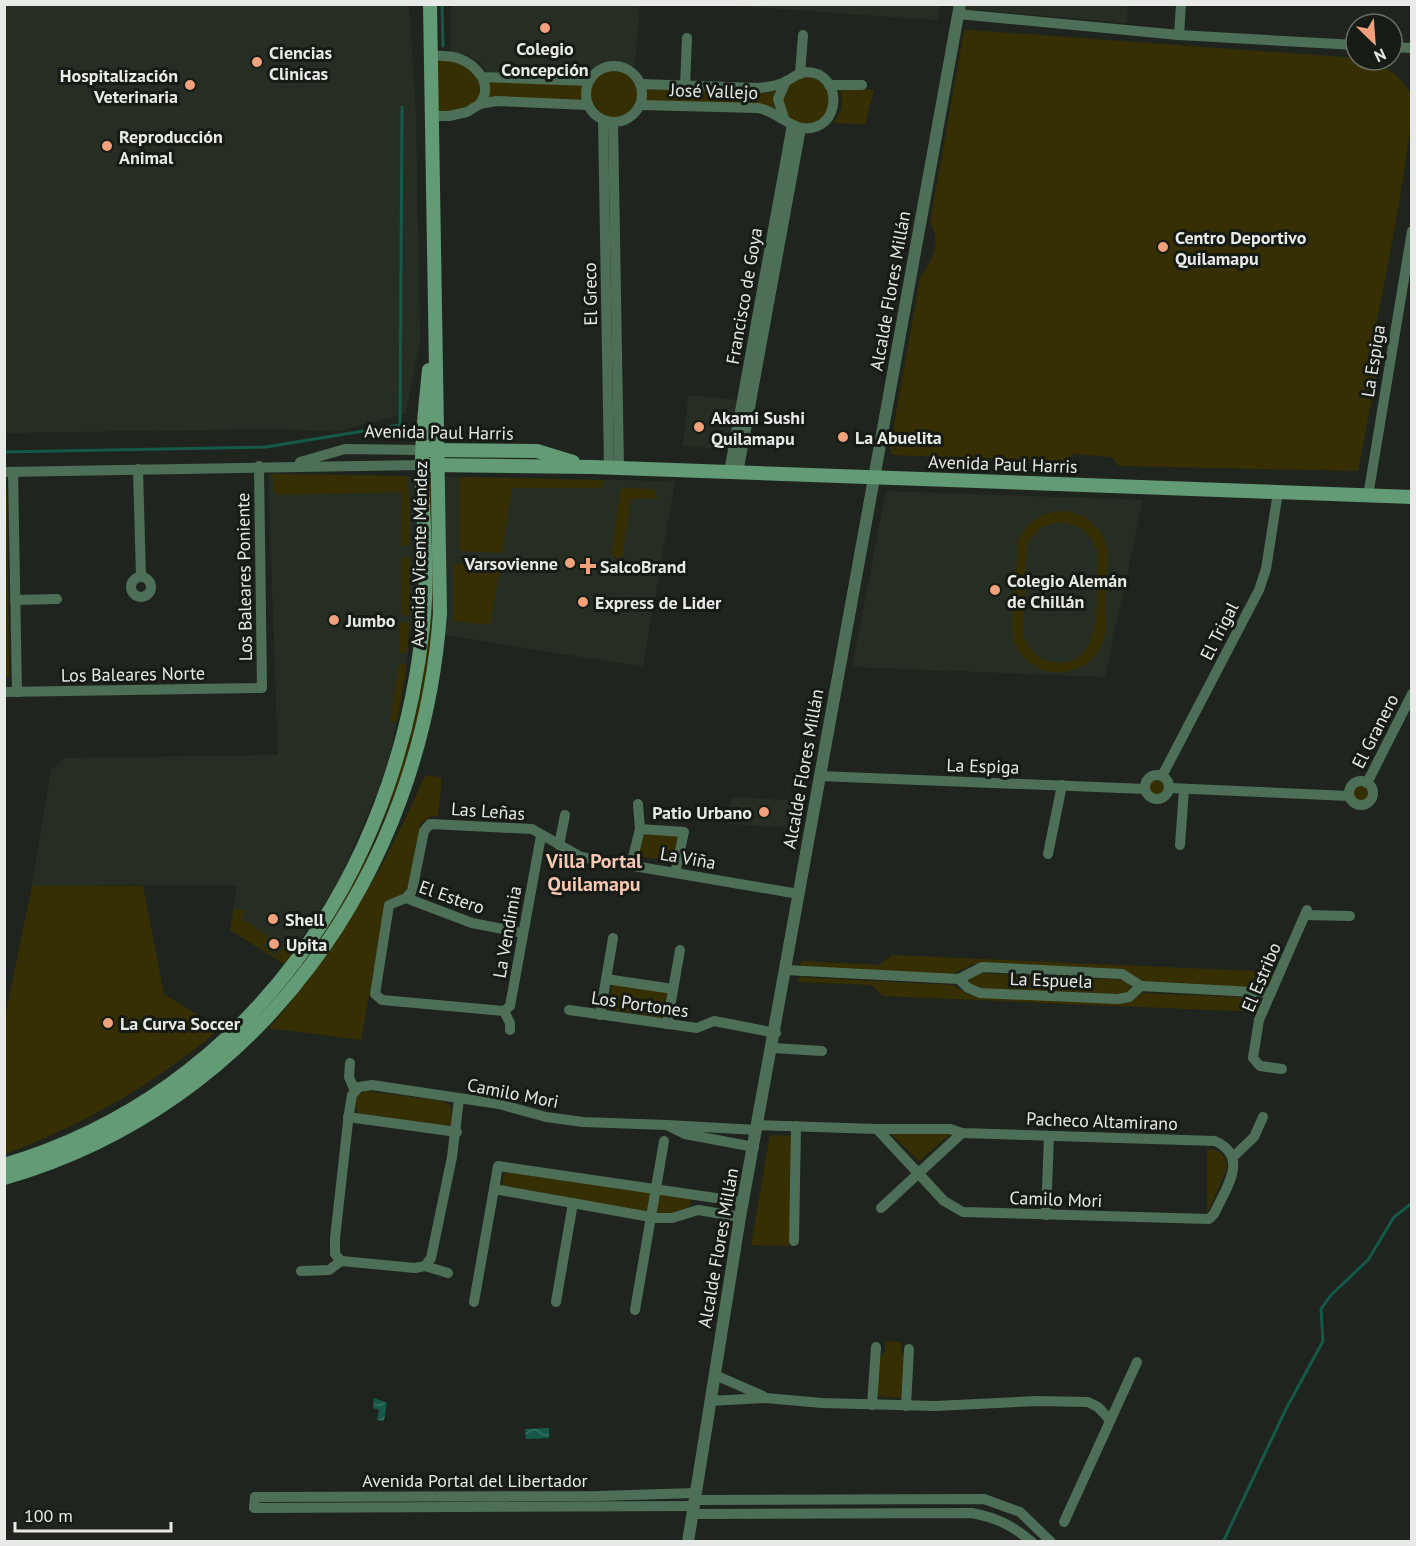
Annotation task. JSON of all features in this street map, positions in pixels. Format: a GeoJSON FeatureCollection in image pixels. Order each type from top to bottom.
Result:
{"type":"FeatureCollection","features":[{"type":"Feature","properties":{"kind":"main road","name":"Avenida Vicente Méndez"},"geometry":{"type":"LineString","coordinates":[[4,1178],[62,1158],[110,1136],[159,1107],[198,1080],[252,1031],[287,995],[349,909],[375,862],[397,812],[416,757],[429,700],[440,613],[430,4]]}},
{"type":"Feature","properties":{"kind":"main road","name":"Avenida Vicente Méndez"},"geometry":{"type":"LineString","coordinates":[[4,1165],[92,1131],[166,1088],[233,1034],[277,988],[321,927],[356,865],[381,808],[400,749],[419,657],[427,561],[422,450],[435,311]]}},
{"type":"Feature","properties":{"kind":"main road","name":"Avenida Paul Harris"},"geometry":{"type":"LineString","coordinates":[[422,450],[537,451],[592,467]]}},
{"type":"Feature","properties":{"kind":"main road","name":"Avenida Paul Harris"},"geometry":{"type":"LineString","coordinates":[[422,465],[592,467],[1412,497]]}},
{"type":"Feature","properties":{"kind":"street"},"geometry":{"type":"LineString","coordinates":[[1179,34],[1181,4]]}},
{"type":"Feature","properties":{"kind":"street"},"geometry":{"type":"LineString","coordinates":[[959,9],[1179,34],[1344,44]]}},
{"type":"Feature","properties":{"kind":"street","name":"Alcalde Flores Millán"},"geometry":{"type":"LineString","coordinates":[[688,1542],[740,1217],[776,1033],[819,776],[876,478],[959,9]]}},
{"type":"Feature","properties":{"kind":"street"},"geometry":{"type":"LineString","coordinates":[[792,124],[813,128],[824,123],[835,103],[830,85],[818,75],[800,74],[803,35]]}},
{"type":"Feature","properties":{"kind":"street","name":"José Vallejo"},"geometry":{"type":"LineString","coordinates":[[685,86],[687,38]]}},
{"type":"Feature","properties":{"kind":"street"},"geometry":{"type":"LineString","coordinates":[[431,56],[461,58],[474,65],[486,86],[485,95],[480,104]]}},
{"type":"Feature","properties":{"kind":"street"},"geometry":{"type":"LineString","coordinates":[[614,66],[630,71],[640,84],[642,95],[640,105],[629,118],[608,121],[594,114],[588,105],[586,93],[589,81],[604,68],[614,66]]}},
{"type":"Feature","properties":{"kind":"street","name":"José Vallejo"},"geometry":{"type":"LineString","coordinates":[[640,84],[759,88],[786,81],[800,74]]}},
{"type":"Feature","properties":{"kind":"street"},"geometry":{"type":"LineString","coordinates":[[482,77],[589,81]]}},
{"type":"Feature","properties":{"kind":"street","name":"José Vallejo"},"geometry":{"type":"LineString","coordinates":[[786,81],[778,99],[792,124]]}},
{"type":"Feature","properties":{"kind":"street"},"geometry":{"type":"LineString","coordinates":[[830,85],[862,85]]}},
{"type":"Feature","properties":{"kind":"street"},"geometry":{"type":"LineString","coordinates":[[432,116],[467,112],[480,104],[496,101],[588,105]]}},
{"type":"Feature","properties":{"kind":"street","name":"José Vallejo"},"geometry":{"type":"LineString","coordinates":[[640,105],[758,108],[771,110],[792,124]]}},
{"type":"Feature","properties":{"kind":"street","name":"El Greco"},"geometry":{"type":"LineString","coordinates":[[608,121],[614,468]]}},
{"type":"Feature","properties":{"kind":"street","name":"Francisco de Goya"},"geometry":{"type":"LineString","coordinates":[[733,472],[792,124]]}},
{"type":"Feature","properties":{"kind":"street","name":"La Espiga"},"geometry":{"type":"LineString","coordinates":[[1368,496],[1408,275],[1412,231]]}},
{"type":"Feature","properties":{"kind":"street","name":"Avenida Paul Harris"},"geometry":{"type":"LineString","coordinates":[[285,466],[345,449],[422,450]]}},
{"type":"Feature","properties":{"kind":"street","name":"Avenida Paul Harris"},"geometry":{"type":"LineString","coordinates":[[9,472],[422,465]]}},
{"type":"Feature","properties":{"kind":"street","name":"Los Baleares Poniente"},"geometry":{"type":"LineString","coordinates":[[259,466],[262,688]]}},
{"type":"Feature","properties":{"kind":"street"},"geometry":{"type":"LineString","coordinates":[[138,469],[141,577]]}},
{"type":"Feature","properties":{"kind":"street"},"geometry":{"type":"LineString","coordinates":[[9,472],[17,692]]}},
{"type":"Feature","properties":{"kind":"street","name":"El Trigal"},"geometry":{"type":"LineString","coordinates":[[1162,776],[1258,591],[1266,569],[1278,492]]}},
{"type":"Feature","properties":{"kind":"street"},"geometry":{"type":"LineString","coordinates":[[15,600],[57,599]]}},
{"type":"Feature","properties":{"kind":"street","name":"Los Baleares Norte"},"geometry":{"type":"LineString","coordinates":[[4,692],[262,688]]}},
{"type":"Feature","properties":{"kind":"street","name":"El Granero"},"geometry":{"type":"LineString","coordinates":[[1367,783],[1412,694]]}},
{"type":"Feature","properties":{"kind":"street","name":"La Espiga"},"geometry":{"type":"LineString","coordinates":[[819,776],[1145,789],[1148,795],[1159,799],[1166,795],[1169,788],[1349,796],[1357,805],[1368,803],[1373,793],[1367,783]]}},
{"type":"Feature","properties":{"kind":"street"},"geometry":{"type":"LineString","coordinates":[[1145,789],[1146,781],[1151,776],[1162,776],[1169,788]]}},
{"type":"Feature","properties":{"kind":"street"},"geometry":{"type":"LineString","coordinates":[[1349,796],[1352,785],[1359,781],[1367,783]]}},
{"type":"Feature","properties":{"kind":"street"},"geometry":{"type":"LineString","coordinates":[[1048,854],[1062,785]]}},
{"type":"Feature","properties":{"kind":"street"},"geometry":{"type":"LineString","coordinates":[[1180,845],[1184,789]]}},
{"type":"Feature","properties":{"kind":"street"},"geometry":{"type":"LineString","coordinates":[[631,865],[640,828],[638,804]]}},
{"type":"Feature","properties":{"kind":"street"},"geometry":{"type":"LineString","coordinates":[[559,845],[565,815]]}},
{"type":"Feature","properties":{"kind":"street","name":"Las Leñas"},"geometry":{"type":"LineString","coordinates":[[406,898],[411,891],[424,831],[430,824],[522,828],[532,830],[541,836]]}},
{"type":"Feature","properties":{"kind":"street"},"geometry":{"type":"LineString","coordinates":[[640,828],[684,831],[675,873]]}},
{"type":"Feature","properties":{"kind":"street","name":"La Viña"},"geometry":{"type":"LineString","coordinates":[[541,836],[581,857],[799,894]]}},
{"type":"Feature","properties":{"kind":"street","name":"La Vendimia"},"geometry":{"type":"LineString","coordinates":[[504,1011],[510,1006],[541,836]]}},
{"type":"Feature","properties":{"kind":"street"},"geometry":{"type":"LineString","coordinates":[[406,898],[389,905],[375,994],[382,1000],[504,1011],[510,1023],[510,1030]]}},
{"type":"Feature","properties":{"kind":"street","name":"El Estero"},"geometry":{"type":"LineString","coordinates":[[406,898],[472,923],[523,933]]}},
{"type":"Feature","properties":{"kind":"street","name":"El Estribo"},"geometry":{"type":"LineString","coordinates":[[1282,1069],[1260,1066],[1254,1058],[1259,1020],[1306,912],[1350,916]]}},
{"type":"Feature","properties":{"kind":"street"},"geometry":{"type":"LineString","coordinates":[[600,1015],[613,938]]}},
{"type":"Feature","properties":{"kind":"street"},"geometry":{"type":"LineString","coordinates":[[667,1024],[680,950]]}},
{"type":"Feature","properties":{"kind":"street","name":"La Espuela"},"geometry":{"type":"LineString","coordinates":[[785,970],[959,979],[982,967],[1122,974],[1142,986],[1271,993]]}},
{"type":"Feature","properties":{"kind":"street"},"geometry":{"type":"LineString","coordinates":[[606,979],[673,989]]}},
{"type":"Feature","properties":{"kind":"street","name":"La Espuela"},"geometry":{"type":"LineString","coordinates":[[959,979],[968,988],[980,993],[1118,999],[1129,997],[1142,986]]}},
{"type":"Feature","properties":{"kind":"street","name":"Los Portones"},"geometry":{"type":"LineString","coordinates":[[569,1010],[697,1028],[714,1022],[776,1033]]}},
{"type":"Feature","properties":{"kind":"street"},"geometry":{"type":"LineString","coordinates":[[773,1048],[822,1051]]}},
{"type":"Feature","properties":{"kind":"street"},"geometry":{"type":"LineString","coordinates":[[341,1261],[335,1254],[335,1238],[348,1117],[355,1091],[349,1077],[350,1063]]}},
{"type":"Feature","properties":{"kind":"street","name":"Camilo Mori"},"geometry":{"type":"LineString","coordinates":[[355,1091],[358,1087],[372,1085],[583,1122],[757,1128],[796,1126],[950,1129],[962,1133]]}},
{"type":"Feature","properties":{"kind":"street"},"geometry":{"type":"LineString","coordinates":[[425,1266],[431,1258],[457,1132],[459,1099]]}},
{"type":"Feature","properties":{"kind":"street"},"geometry":{"type":"LineString","coordinates":[[348,1117],[457,1132]]}},
{"type":"Feature","properties":{"kind":"street"},"geometry":{"type":"LineString","coordinates":[[1233,1157],[1254,1137],[1263,1117]]}},
{"type":"Feature","properties":{"kind":"street","name":"Camilo Mori"},"geometry":{"type":"LineString","coordinates":[[667,1125],[685,1134],[754,1147]]}},
{"type":"Feature","properties":{"kind":"street"},"geometry":{"type":"LineString","coordinates":[[794,1240],[796,1126]]}},
{"type":"Feature","properties":{"kind":"street","name":"Camilo Mori"},"geometry":{"type":"LineString","coordinates":[[877,1129],[944,1201],[963,1212],[1209,1220],[1215,1214],[1234,1168],[1233,1157]]}},
{"type":"Feature","properties":{"kind":"street"},"geometry":{"type":"LineString","coordinates":[[881,1208],[917,1172],[962,1133]]}},
{"type":"Feature","properties":{"kind":"street","name":"Pacheco Altamirano"},"geometry":{"type":"LineString","coordinates":[[962,1133],[1215,1141],[1226,1146],[1233,1157]]}},
{"type":"Feature","properties":{"kind":"street"},"geometry":{"type":"LineString","coordinates":[[1046,1215],[1049,1136]]}},
{"type":"Feature","properties":{"kind":"street"},"geometry":{"type":"LineString","coordinates":[[635,1310],[664,1141]]}},
{"type":"Feature","properties":{"kind":"street"},"geometry":{"type":"LineString","coordinates":[[474,1302],[498,1166],[743,1202]]}},
{"type":"Feature","properties":{"kind":"street"},"geometry":{"type":"LineString","coordinates":[[494,1189],[651,1217],[672,1218],[698,1210],[740,1217]]}},
{"type":"Feature","properties":{"kind":"street"},"geometry":{"type":"LineString","coordinates":[[556,1302],[573,1203]]}},
{"type":"Feature","properties":{"kind":"street"},"geometry":{"type":"LineString","coordinates":[[301,1271],[329,1270],[341,1261],[415,1268],[425,1266],[448,1273]]}},
{"type":"Feature","properties":{"kind":"street"},"geometry":{"type":"LineString","coordinates":[[872,1405],[876,1347]]}},
{"type":"Feature","properties":{"kind":"street"},"geometry":{"type":"LineString","coordinates":[[906,1406],[909,1349]]}},
{"type":"Feature","properties":{"kind":"street"},"geometry":{"type":"LineString","coordinates":[[1064,1522],[1137,1362]]}},
{"type":"Feature","properties":{"kind":"street"},"geometry":{"type":"LineString","coordinates":[[715,1375],[766,1398]]}},
{"type":"Feature","properties":{"kind":"street"},"geometry":{"type":"LineString","coordinates":[[710,1401],[766,1398],[906,1406],[986,1405],[1037,1401],[1088,1402],[1098,1407],[1110,1420]]}},
{"type":"Feature","properties":{"kind":"street","name":"Avenida Portal del Libertador"},"geometry":{"type":"LineString","coordinates":[[255,1503],[694,1503],[984,1499],[1020,1512],[1051,1542]]}},
{"type":"Feature","properties":{"kind":"street","name":"Avenida Portal del Libertador"},"geometry":{"type":"LineString","coordinates":[[694,1503],[972,1513],[998,1518],[1015,1527],[1032,1542]]}},
{"type":"Feature","properties":{"kind":"shaded area"},"geometry":{"type":"Polygon","coordinates":[[[967,4],[1128,4],[1127,23],[966,9],[967,4]]]}},
{"type":"Feature","properties":{"kind":"shaded area"},"geometry":{"type":"Polygon","coordinates":[[[4,5],[409,5],[416,115],[420,341],[406,413],[340,431],[266,429],[5,433],[4,5]]]}},
{"type":"Feature","properties":{"kind":"shaded area","name":"Colegio Concepción"},"geometry":{"type":"Polygon","coordinates":[[[451,5],[640,5],[635,66],[622,62],[608,63],[588,77],[486,72],[480,62],[467,55],[451,52],[451,5]]]}},
{"type":"Feature","properties":{"kind":"shaded area"},"geometry":{"type":"Polygon","coordinates":[[[722,5],[941,5],[938,20],[722,5]]]}},
{"type":"Feature","properties":{"kind":"shaded area","name":"Centro Deportivo Quilamapu"},"geometry":{"type":"Polygon","coordinates":[[[964,31],[1344,57],[1344,72],[1391,72],[1402,81],[1411,95],[1409,140],[1374,335],[1381,350],[1358,471],[1119,466],[1112,457],[1073,454],[1064,461],[892,455],[890,447],[920,278],[932,258],[936,244],[930,222],[964,31]]]}},
{"type":"Feature","properties":{"kind":"shaded area"},"geometry":{"type":"Polygon","coordinates":[[[448,58],[475,70],[483,95],[467,110],[433,114],[432,61],[448,58]]]}},
{"type":"Feature","properties":{"kind":"shaded area"},"geometry":{"type":"Polygon","coordinates":[[[608,69],[618,69],[631,76],[638,89],[638,99],[631,112],[618,119],[608,119],[599,115],[592,108],[588,99],[588,89],[592,80],[599,73],[608,69]]]}},
{"type":"Feature","properties":{"kind":"shaded area"},"geometry":{"type":"Polygon","coordinates":[[[801,77],[811,77],[823,84],[830,96],[830,106],[823,118],[811,125],[801,125],[786,114],[782,106],[782,96],[793,81],[801,77]]]}},
{"type":"Feature","properties":{"kind":"shaded area"},"geometry":{"type":"Polygon","coordinates":[[[487,80],[583,84],[582,103],[485,100],[487,80]]]}},
{"type":"Feature","properties":{"kind":"shaded area"},"geometry":{"type":"Polygon","coordinates":[[[781,87],[779,114],[641,104],[642,88],[753,94],[770,92],[781,87]]]}},
{"type":"Feature","properties":{"kind":"shaded area"},"geometry":{"type":"Polygon","coordinates":[[[838,88],[874,90],[865,124],[833,123],[842,106],[842,97],[838,88]]]}},
{"type":"Feature","properties":{"kind":"shaded area"},"geometry":{"type":"Polygon","coordinates":[[[688,395],[738,400],[729,450],[683,446],[688,395]]]}},
{"type":"Feature","properties":{"kind":"shaded area"},"geometry":{"type":"Polygon","coordinates":[[[268,474],[675,481],[643,667],[409,629],[407,665],[387,770],[337,885],[284,964],[230,930],[237,885],[32,886],[51,770],[65,758],[278,755],[268,474]]]}},
{"type":"Feature","properties":{"kind":"shaded area"},"geometry":{"type":"Polygon","coordinates":[[[272,474],[408,476],[410,545],[402,546],[402,492],[275,495],[272,474]]]}},
{"type":"Feature","properties":{"kind":"shaded area"},"geometry":{"type":"Polygon","coordinates":[[[459,477],[603,480],[602,488],[512,488],[502,553],[460,551],[459,477]]]}},
{"type":"Feature","properties":{"kind":"shaded area"},"geometry":{"type":"Polygon","coordinates":[[[429,483],[435,483],[432,625],[425,690],[401,780],[350,897],[297,977],[224,1052],[66,1148],[232,1036],[253,1019],[287,984],[345,899],[369,851],[389,802],[406,752],[418,703],[430,612],[429,483]]]}},
{"type":"Feature","properties":{"kind":"shaded area"},"geometry":{"type":"Polygon","coordinates":[[[621,488],[654,489],[657,498],[631,499],[622,559],[611,556],[621,488]]]}},
{"type":"Feature","properties":{"kind":"shaded area"},"geometry":{"type":"Polygon","coordinates":[[[4,489],[7,489],[9,677],[5,677],[4,489]]]}},
{"type":"Feature","properties":{"kind":"shaded area","name":"Colegio Alemán de Chillán"},"geometry":{"type":"Polygon","coordinates":[[[886,491],[1143,500],[1105,677],[852,667],[886,491]]]}},
{"type":"Feature","properties":{"kind":"shaded area","name":"Colegio Alemán de Chillán"},"geometry":{"type":"Polygon","coordinates":[[[1060,511],[1079,515],[1098,528],[1106,543],[1107,560],[1106,625],[1101,648],[1087,663],[1069,671],[1058,672],[1038,668],[1022,655],[1016,646],[1013,637],[1013,601],[1018,541],[1032,522],[1052,512],[1060,511]],[[1061,523],[1040,528],[1027,544],[1023,635],[1034,653],[1052,662],[1070,661],[1083,653],[1091,640],[1097,603],[1097,550],[1094,543],[1080,528],[1061,523]]]}},
{"type":"Feature","properties":{"kind":"shaded area"},"geometry":{"type":"Polygon","coordinates":[[[402,557],[410,557],[409,615],[401,615],[402,557]]]}},
{"type":"Feature","properties":{"kind":"shaded area"},"geometry":{"type":"Polygon","coordinates":[[[453,563],[500,569],[490,625],[453,621],[453,563]]]}},
{"type":"Feature","properties":{"kind":"shaded area"},"geometry":{"type":"Polygon","coordinates":[[[400,623],[409,623],[408,652],[399,653],[400,623]]]}},
{"type":"Feature","properties":{"kind":"shaded area"},"geometry":{"type":"Polygon","coordinates":[[[399,664],[407,664],[397,722],[390,721],[399,664]]]}},
{"type":"Feature","properties":{"kind":"shaded area"},"geometry":{"type":"Polygon","coordinates":[[[425,775],[442,778],[438,816],[431,816],[420,824],[408,887],[401,895],[386,901],[361,1040],[269,1028],[316,969],[357,908],[393,843],[425,775]]]}},
{"type":"Feature","properties":{"kind":"shaded area"},"geometry":{"type":"Polygon","coordinates":[[[1157,779],[1163,782],[1166,788],[1163,794],[1157,797],[1151,794],[1148,788],[1151,782],[1157,779]]]}},
{"type":"Feature","properties":{"kind":"shaded area"},"geometry":{"type":"Polygon","coordinates":[[[1358,786],[1364,786],[1369,794],[1367,800],[1358,802],[1353,797],[1353,791],[1358,786]]]}},
{"type":"Feature","properties":{"kind":"shaded area","name":"Patio Urbano"},"geometry":{"type":"Polygon","coordinates":[[[731,797],[799,801],[797,828],[729,824],[731,797]]]}},
{"type":"Feature","properties":{"kind":"shaded area"},"geometry":{"type":"Polygon","coordinates":[[[643,832],[679,835],[674,861],[638,856],[643,832]]]}},
{"type":"Feature","properties":{"kind":"shaded area","name":"La Curva Soccer"},"geometry":{"type":"Polygon","coordinates":[[[32,886],[143,886],[164,994],[220,1029],[170,1067],[118,1101],[63,1130],[5,1154],[5,1017],[32,886]]]}},
{"type":"Feature","properties":{"kind":"shaded area"},"geometry":{"type":"Polygon","coordinates":[[[234,908],[244,910],[242,919],[269,937],[263,947],[277,956],[284,946],[293,952],[284,964],[230,930],[234,908]]]}},
{"type":"Feature","properties":{"kind":"shaded area"},"geometry":{"type":"Polygon","coordinates":[[[892,955],[1276,972],[1269,988],[1144,982],[1125,971],[974,964],[952,974],[800,967],[801,961],[879,965],[892,955]]]}},
{"type":"Feature","properties":{"kind":"shaded area"},"geometry":{"type":"Polygon","coordinates":[[[976,973],[1126,980],[1130,985],[1129,991],[1124,994],[975,988],[970,984],[970,977],[976,973]]]}},
{"type":"Feature","properties":{"kind":"shaded area"},"geometry":{"type":"Polygon","coordinates":[[[799,977],[953,985],[969,995],[1127,1003],[1143,993],[1261,998],[1259,1012],[883,996],[872,985],[798,982],[799,977]]]}},
{"type":"Feature","properties":{"kind":"shaded area"},"geometry":{"type":"Polygon","coordinates":[[[612,983],[667,992],[662,1018],[608,1009],[612,983]]]}},
{"type":"Feature","properties":{"kind":"shaded area"},"geometry":{"type":"Polygon","coordinates":[[[367,1091],[441,1101],[450,1105],[453,1120],[450,1125],[441,1125],[358,1113],[355,1105],[358,1095],[367,1091]]]}},
{"type":"Feature","properties":{"kind":"shaded area"},"geometry":{"type":"Polygon","coordinates":[[[888,1131],[952,1133],[919,1161],[888,1131]]]}},
{"type":"Feature","properties":{"kind":"shaded area"},"geometry":{"type":"Polygon","coordinates":[[[770,1135],[793,1136],[789,1246],[751,1245],[770,1135]]]}},
{"type":"Feature","properties":{"kind":"shaded area"},"geometry":{"type":"Polygon","coordinates":[[[1207,1149],[1222,1154],[1227,1168],[1207,1214],[1207,1149]]]}},
{"type":"Feature","properties":{"kind":"shaded area"},"geometry":{"type":"Polygon","coordinates":[[[505,1172],[691,1198],[690,1207],[667,1214],[644,1212],[502,1185],[505,1172]]]}},
{"type":"Feature","properties":{"kind":"shaded area"},"geometry":{"type":"Polygon","coordinates":[[[885,1341],[901,1342],[901,1352],[905,1358],[903,1398],[877,1396],[880,1357],[885,1352],[885,1341]]]}},
{"type":"Feature","properties":{"kind":"water"},"geometry":{"type":"Polygon","coordinates":[[[374,1398],[387,1403],[384,1421],[377,1420],[379,1410],[373,1408],[374,1398]]]}},
{"type":"Feature","properties":{"kind":"water"},"geometry":{"type":"Polygon","coordinates":[[[549,1428],[549,1438],[526,1439],[525,1429],[549,1428]]]}},
{"type":"Feature","properties":{"kind":"waterway"},"geometry":{"type":"LineString","coordinates":[[442,4],[443,46]]}},
{"type":"Feature","properties":{"kind":"waterway"},"geometry":{"type":"LineString","coordinates":[[4,452],[266,447],[400,425],[402,107]]}},
{"type":"Feature","properties":{"kind":"waterway"},"geometry":{"type":"LineString","coordinates":[[1223,1542],[1286,1409],[1323,1341],[1321,1309],[1331,1295],[1368,1260],[1394,1217],[1412,1203]]}},
{"type":"Feature","properties":{"kind":"place","name":"Colegio Concepción"},"geometry":{"type":"Point","coordinates":[545,28]}},
{"type":"Feature","properties":{"kind":"place","name":"Ciencias Clinicas"},"geometry":{"type":"Point","coordinates":[257,62]}},
{"type":"Feature","properties":{"kind":"place","name":"Hospitalización Veterinaria"},"geometry":{"type":"Point","coordinates":[190,85]}},
{"type":"Feature","properties":{"kind":"place","name":"Reproducción Animal"},"geometry":{"type":"Point","coordinates":[107,146]}},
{"type":"Feature","properties":{"kind":"place","name":"Centro Deportivo Quilamapu"},"geometry":{"type":"Point","coordinates":[1163,247]}},
{"type":"Feature","properties":{"kind":"place","name":"Akami Sushi Quilamapu"},"geometry":{"type":"Point","coordinates":[699,427]}},
{"type":"Feature","properties":{"kind":"place","name":"La Abuelita"},"geometry":{"type":"Point","coordinates":[843,437]}},
{"type":"Feature","properties":{"kind":"place","name":"Varsovienne"},"geometry":{"type":"Point","coordinates":[570,563]}},
{"type":"Feature","properties":{"kind":"place","name":"SalcoBrand"},"geometry":{"type":"Point","coordinates":[588,566]}},
{"type":"Feature","properties":{"kind":"place","name":"Colegio Alemán de Chillán"},"geometry":{"type":"Point","coordinates":[995,590]}},
{"type":"Feature","properties":{"kind":"place","name":"Express de Lider"},"geometry":{"type":"Point","coordinates":[583,602]}},
{"type":"Feature","properties":{"kind":"place","name":"Jumbo"},"geometry":{"type":"Point","coordinates":[334,620]}},
{"type":"Feature","properties":{"kind":"place","name":"Patio Urbano"},"geometry":{"type":"Point","coordinates":[764,812]}},
{"type":"Feature","properties":{"kind":"place","name":"Shell"},"geometry":{"type":"Point","coordinates":[273,919]}},
{"type":"Feature","properties":{"kind":"place","name":"Upita"},"geometry":{"type":"Point","coordinates":[274,944]}},
{"type":"Feature","properties":{"kind":"place","name":"La Curva Soccer"},"geometry":{"type":"Point","coordinates":[108,1023]}},
{"type":"Feature","properties":{"kind":"district","name":"Villa Portal Quilamapu"},"geometry":{"type":"Point","coordinates":[594,872]}}]}
